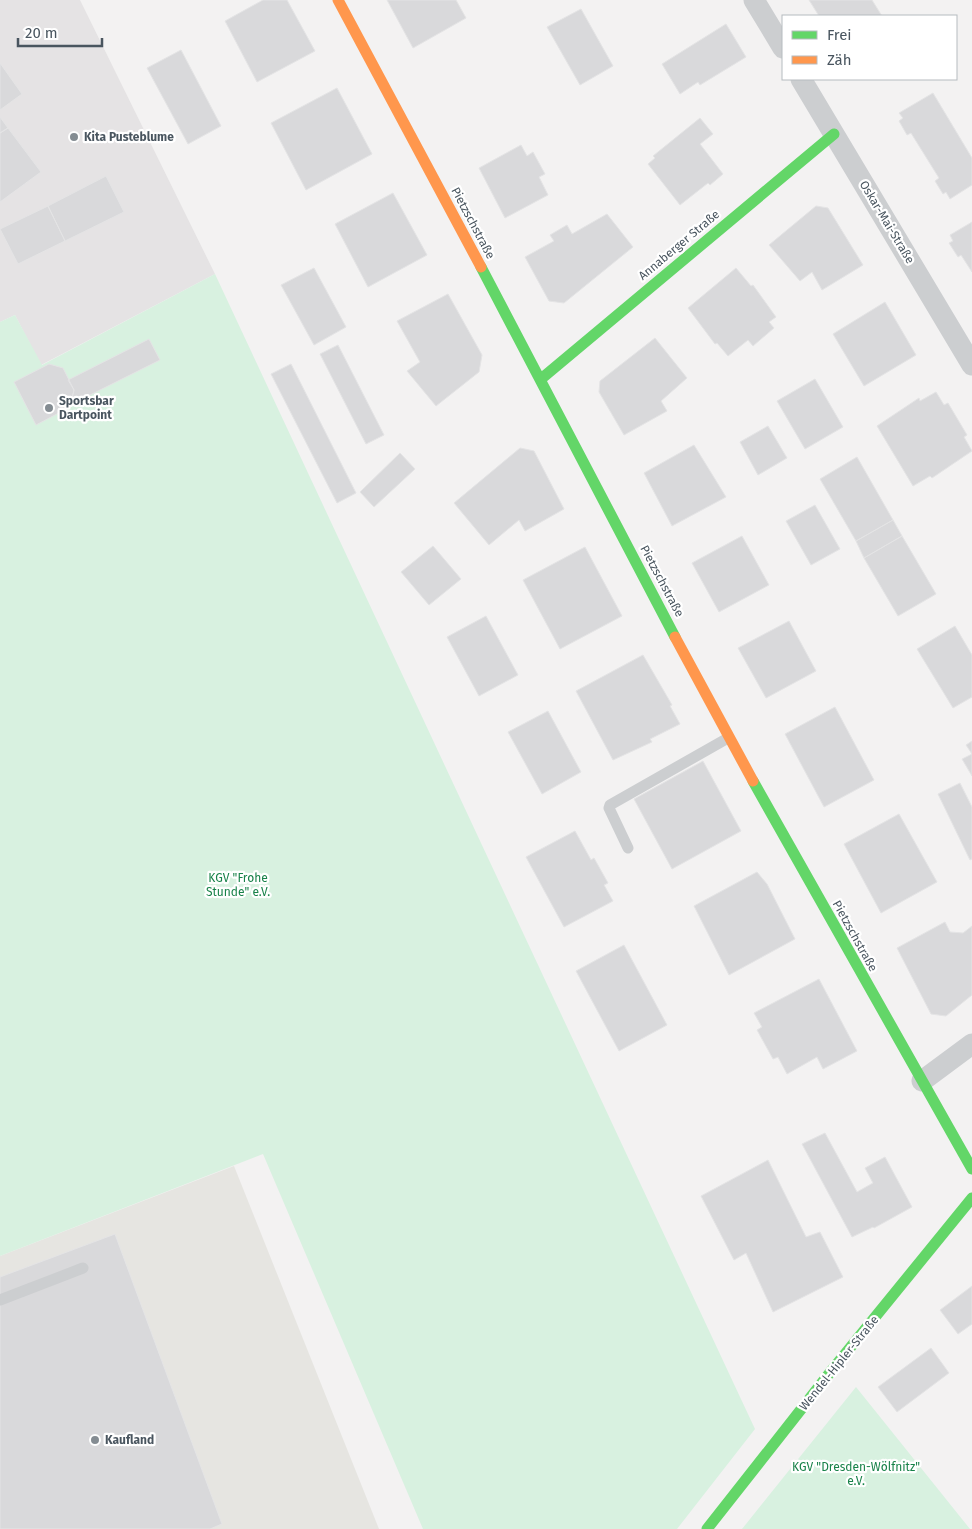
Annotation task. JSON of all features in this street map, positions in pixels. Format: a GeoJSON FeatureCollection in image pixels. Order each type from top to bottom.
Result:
{"type":"FeatureCollection","features":[{"type":"Feature","properties":{"kind":"street","name":"Pietzschstraße"},"geometry":{"type":"LineString","coordinates":[[338,0],[541,379],[728,738],[972,1168]]}},
{"type":"Feature","properties":{"kind":"street"},"geometry":{"type":"LineString","coordinates":[[754,0],[782,46]]}},
{"type":"Feature","properties":{"kind":"street","name":"Oskar-Mai-Straße"},"geometry":{"type":"LineString","coordinates":[[803,80],[972,365]]}},
{"type":"Feature","properties":{"kind":"street","name":"Annaberger Straße"},"geometry":{"type":"LineString","coordinates":[[541,379],[834,134]]}},
{"type":"Feature","properties":{"kind":"street"},"geometry":{"type":"LineString","coordinates":[[922,1082],[972,1044]]}},
{"type":"Feature","properties":{"kind":"street","name":"Wendel-Hipler-Straße"},"geometry":{"type":"LineString","coordinates":[[707,1529],[832,1370],[972,1198]]}},
{"type":"Feature","properties":{"kind":"lane"},"geometry":{"type":"LineString","coordinates":[[628,848],[612,818],[610,805],[728,738]]}},
{"type":"Feature","properties":{"kind":"lane"},"geometry":{"type":"LineString","coordinates":[[0,1300],[83,1268]]}},
{"type":"Feature","properties":{"kind":"shaded area","name":"Kita Pusteblume"},"geometry":{"type":"Polygon","coordinates":[[[0,0],[80,0],[215,274],[41,365],[15,315],[0,322],[0,0]]]}},
{"type":"Feature","properties":{"kind":"shaded area"},"geometry":{"type":"Polygon","coordinates":[[[234,1166],[379,1529],[0,1529],[0,1256],[234,1166]]]}},
{"type":"Feature","properties":{"kind":"green space","name":"KGV \"Frohe Stunde\" e.V."},"geometry":{"type":"Polygon","coordinates":[[[215,274],[755,1429],[677,1529],[423,1529],[263,1154],[0,1256],[0,322],[15,315],[42,365],[215,274]]]}},
{"type":"Feature","properties":{"kind":"green space","name":"KGV \"Dresden-Wölfnitz\" e.V."},"geometry":{"type":"Polygon","coordinates":[[[856,1387],[970,1529],[742,1529],[856,1387]]]}},
{"type":"Feature","properties":{"kind":"building"},"geometry":{"type":"Polygon","coordinates":[[[263,0],[287,0],[315,51],[257,82],[225,21],[263,0]]]}},
{"type":"Feature","properties":{"kind":"building"},"geometry":{"type":"Polygon","coordinates":[[[387,0],[456,0],[466,18],[413,48],[387,0]]]}},
{"type":"Feature","properties":{"kind":"building"},"geometry":{"type":"Polygon","coordinates":[[[809,0],[872,0],[881,15],[818,15],[809,0]]]}},
{"type":"Feature","properties":{"kind":"building"},"geometry":{"type":"Polygon","coordinates":[[[581,9],[613,66],[580,85],[547,27],[581,9]]]}},
{"type":"Feature","properties":{"kind":"building"},"geometry":{"type":"Polygon","coordinates":[[[726,24],[746,57],[700,85],[698,82],[680,94],[662,64],[726,24]]]}},
{"type":"Feature","properties":{"kind":"building"},"geometry":{"type":"Polygon","coordinates":[[[181,50],[221,126],[188,144],[147,68],[181,50]]]}},
{"type":"Feature","properties":{"kind":"building"},"geometry":{"type":"Polygon","coordinates":[[[0,63],[22,94],[0,110],[0,63]]]}},
{"type":"Feature","properties":{"kind":"building"},"geometry":{"type":"Polygon","coordinates":[[[337,88],[372,154],[306,190],[271,123],[337,88]]]}},
{"type":"Feature","properties":{"kind":"building"},"geometry":{"type":"Polygon","coordinates":[[[933,93],[972,158],[972,185],[950,199],[946,192],[943,194],[935,181],[939,178],[911,133],[907,135],[899,121],[903,118],[899,113],[933,93]]]}},
{"type":"Feature","properties":{"kind":"building"},"geometry":{"type":"Polygon","coordinates":[[[0,117],[8,128],[0,133],[0,117]]]}},
{"type":"Feature","properties":{"kind":"building"},"geometry":{"type":"Polygon","coordinates":[[[700,118],[713,134],[700,144],[723,174],[680,205],[648,164],[655,158],[653,156],[700,118]]]}},
{"type":"Feature","properties":{"kind":"building"},"geometry":{"type":"Polygon","coordinates":[[[8,128],[41,172],[0,202],[0,133],[8,128]]]}},
{"type":"Feature","properties":{"kind":"building"},"geometry":{"type":"Polygon","coordinates":[[[521,145],[527,156],[533,152],[545,174],[539,177],[548,195],[505,218],[479,168],[521,145]]]}},
{"type":"Feature","properties":{"kind":"building"},"geometry":{"type":"Polygon","coordinates":[[[106,176],[124,212],[65,241],[48,206],[106,176]]]}},
{"type":"Feature","properties":{"kind":"building"},"geometry":{"type":"Polygon","coordinates":[[[393,193],[427,255],[368,287],[335,224],[393,193]]]}},
{"type":"Feature","properties":{"kind":"building"},"geometry":{"type":"Polygon","coordinates":[[[48,206],[65,241],[18,264],[0,229],[48,206]]]}},
{"type":"Feature","properties":{"kind":"building"},"geometry":{"type":"Polygon","coordinates":[[[816,206],[828,208],[863,265],[822,290],[812,272],[800,281],[769,245],[816,206]]]}},
{"type":"Feature","properties":{"kind":"building"},"geometry":{"type":"Polygon","coordinates":[[[607,214],[633,247],[564,303],[549,301],[525,257],[554,241],[550,235],[567,225],[572,234],[607,214]]]}},
{"type":"Feature","properties":{"kind":"building"},"geometry":{"type":"Polygon","coordinates":[[[972,222],[972,272],[961,255],[958,257],[949,243],[953,241],[950,235],[972,222]]]}},
{"type":"Feature","properties":{"kind":"building"},"geometry":{"type":"Polygon","coordinates":[[[314,268],[346,327],[314,345],[281,285],[314,268]]]}},
{"type":"Feature","properties":{"kind":"building"},"geometry":{"type":"Polygon","coordinates":[[[736,268],[751,286],[753,285],[776,317],[769,322],[774,328],[753,346],[748,340],[728,356],[717,343],[715,344],[688,308],[736,268]]]}},
{"type":"Feature","properties":{"kind":"building"},"geometry":{"type":"Polygon","coordinates":[[[448,294],[482,355],[479,372],[436,406],[407,371],[420,362],[397,321],[448,294]]]}},
{"type":"Feature","properties":{"kind":"building"},"geometry":{"type":"Polygon","coordinates":[[[885,302],[916,355],[864,386],[833,334],[885,302]]]}},
{"type":"Feature","properties":{"kind":"building"},"geometry":{"type":"Polygon","coordinates":[[[655,338],[687,378],[661,401],[667,411],[624,435],[599,392],[600,381],[655,338]]]}},
{"type":"Feature","properties":{"kind":"building"},"geometry":{"type":"Polygon","coordinates":[[[149,339],[160,360],[70,405],[74,390],[68,380],[149,339]]]}},
{"type":"Feature","properties":{"kind":"building"},"geometry":{"type":"Polygon","coordinates":[[[338,345],[384,435],[366,444],[320,354],[338,345]]]}},
{"type":"Feature","properties":{"kind":"building"},"geometry":{"type":"Polygon","coordinates":[[[49,364],[63,368],[74,390],[70,407],[36,425],[14,382],[49,364]]]}},
{"type":"Feature","properties":{"kind":"building"},"geometry":{"type":"Polygon","coordinates":[[[291,364],[356,493],[337,503],[271,374],[291,364]]]}},
{"type":"Feature","properties":{"kind":"building"},"geometry":{"type":"Polygon","coordinates":[[[815,379],[843,427],[805,449],[777,401],[815,379]]]}},
{"type":"Feature","properties":{"kind":"building"},"geometry":{"type":"Polygon","coordinates":[[[936,392],[944,405],[948,403],[967,435],[964,437],[972,451],[932,478],[930,476],[913,486],[877,426],[919,398],[920,401],[936,392]]]}},
{"type":"Feature","properties":{"kind":"building"},"geometry":{"type":"Polygon","coordinates":[[[768,426],[787,458],[758,475],[740,442],[768,426]]]}},
{"type":"Feature","properties":{"kind":"building"},"geometry":{"type":"Polygon","coordinates":[[[694,445],[726,497],[672,526],[644,473],[694,445]]]}},
{"type":"Feature","properties":{"kind":"building"},"geometry":{"type":"Polygon","coordinates":[[[520,448],[534,451],[564,509],[525,531],[519,520],[489,545],[454,503],[520,448]]]}},
{"type":"Feature","properties":{"kind":"building"},"geometry":{"type":"Polygon","coordinates":[[[400,453],[415,469],[374,507],[360,492],[400,453]]]}},
{"type":"Feature","properties":{"kind":"building"},"geometry":{"type":"Polygon","coordinates":[[[857,457],[893,520],[856,541],[820,479],[857,457]]]}},
{"type":"Feature","properties":{"kind":"building"},"geometry":{"type":"Polygon","coordinates":[[[815,505],[840,549],[811,565],[786,521],[815,505]]]}},
{"type":"Feature","properties":{"kind":"building"},"geometry":{"type":"Polygon","coordinates":[[[893,520],[902,536],[864,558],[856,541],[893,520]]]}},
{"type":"Feature","properties":{"kind":"building"},"geometry":{"type":"Polygon","coordinates":[[[742,536],[769,585],[719,612],[692,563],[742,536]]]}},
{"type":"Feature","properties":{"kind":"building"},"geometry":{"type":"Polygon","coordinates":[[[902,536],[936,594],[898,616],[864,558],[902,536]]]}},
{"type":"Feature","properties":{"kind":"building"},"geometry":{"type":"Polygon","coordinates":[[[433,546],[461,579],[429,605],[401,572],[433,546]]]}},
{"type":"Feature","properties":{"kind":"building"},"geometry":{"type":"Polygon","coordinates":[[[585,547],[622,616],[560,649],[523,580],[585,547]]]}},
{"type":"Feature","properties":{"kind":"building"},"geometry":{"type":"Polygon","coordinates":[[[486,616],[518,675],[479,696],[447,637],[486,616]]]}},
{"type":"Feature","properties":{"kind":"building"},"geometry":{"type":"Polygon","coordinates":[[[789,621],[816,671],[766,698],[738,648],[789,621]]]}},
{"type":"Feature","properties":{"kind":"building"},"geometry":{"type":"Polygon","coordinates":[[[955,626],[972,655],[972,697],[953,708],[917,649],[955,626]]]}},
{"type":"Feature","properties":{"kind":"building"},"geometry":{"type":"Polygon","coordinates":[[[643,655],[672,705],[670,706],[680,724],[650,739],[652,742],[613,760],[576,691],[643,655]]]}},
{"type":"Feature","properties":{"kind":"building"},"geometry":{"type":"Polygon","coordinates":[[[835,707],[874,780],[824,807],[785,734],[835,707]]]}},
{"type":"Feature","properties":{"kind":"building"},"geometry":{"type":"Polygon","coordinates":[[[548,711],[581,772],[542,794],[508,732],[548,711]]]}},
{"type":"Feature","properties":{"kind":"building"},"geometry":{"type":"Polygon","coordinates":[[[972,741],[972,754],[966,745],[972,741]]]}},
{"type":"Feature","properties":{"kind":"building"},"geometry":{"type":"Polygon","coordinates":[[[972,754],[972,776],[962,759],[972,754]]]}},
{"type":"Feature","properties":{"kind":"building"},"geometry":{"type":"Polygon","coordinates":[[[703,761],[741,831],[672,869],[634,799],[703,761]]]}},
{"type":"Feature","properties":{"kind":"building"},"geometry":{"type":"Polygon","coordinates":[[[960,783],[972,807],[972,859],[970,860],[938,794],[960,783]]]}},
{"type":"Feature","properties":{"kind":"building"},"geometry":{"type":"Polygon","coordinates":[[[899,814],[937,882],[881,913],[844,844],[899,814]]]}},
{"type":"Feature","properties":{"kind":"building"},"geometry":{"type":"Polygon","coordinates":[[[575,831],[591,860],[594,858],[608,883],[604,885],[613,901],[564,927],[526,857],[575,831]]]}},
{"type":"Feature","properties":{"kind":"building"},"geometry":{"type":"Polygon","coordinates":[[[757,872],[767,884],[795,939],[729,975],[694,906],[757,872]]]}},
{"type":"Feature","properties":{"kind":"building"},"geometry":{"type":"Polygon","coordinates":[[[945,922],[950,932],[963,933],[972,926],[972,995],[946,1016],[931,1014],[897,948],[945,922]]]}},
{"type":"Feature","properties":{"kind":"building"},"geometry":{"type":"Polygon","coordinates":[[[624,945],[667,1025],[619,1051],[576,971],[624,945]]]}},
{"type":"Feature","properties":{"kind":"building"},"geometry":{"type":"Polygon","coordinates":[[[819,979],[857,1051],[823,1069],[817,1057],[787,1074],[778,1057],[773,1059],[757,1030],[762,1027],[754,1013],[819,979]]]}},
{"type":"Feature","properties":{"kind":"building"},"geometry":{"type":"Polygon","coordinates":[[[825,1133],[857,1192],[873,1183],[865,1168],[885,1157],[912,1207],[874,1228],[852,1237],[802,1144],[825,1133]]]}},
{"type":"Feature","properties":{"kind":"building"},"geometry":{"type":"Polygon","coordinates":[[[768,1160],[806,1237],[820,1232],[843,1277],[773,1312],[746,1253],[734,1260],[701,1196],[768,1160]]]}},
{"type":"Feature","properties":{"kind":"building","name":"Kaufland"},"geometry":{"type":"Polygon","coordinates":[[[115,1234],[222,1524],[210,1529],[0,1529],[0,1277],[115,1234]]]}},
{"type":"Feature","properties":{"kind":"building"},"geometry":{"type":"Polygon","coordinates":[[[972,1286],[972,1324],[958,1334],[940,1310],[972,1286]]]}},
{"type":"Feature","properties":{"kind":"building"},"geometry":{"type":"Polygon","coordinates":[[[931,1348],[949,1373],[897,1412],[878,1387],[931,1348]]]}},
{"type":"Feature","properties":{"kind":"traffic: fast"},"geometry":{"type":"LineString","coordinates":[[541,379],[834,134]]}},
{"type":"Feature","properties":{"kind":"traffic: fast"},"geometry":{"type":"LineString","coordinates":[[481,267],[675,637]]}},
{"type":"Feature","properties":{"kind":"traffic: fast"},"geometry":{"type":"LineString","coordinates":[[753,781],[972,1169]]}},
{"type":"Feature","properties":{"kind":"traffic: fast"},"geometry":{"type":"LineString","coordinates":[[707,1529],[832,1370],[972,1198]]}},
{"type":"Feature","properties":{"kind":"traffic: slow"},"geometry":{"type":"LineString","coordinates":[[338,0],[481,267]]}},
{"type":"Feature","properties":{"kind":"traffic: slow"},"geometry":{"type":"LineString","coordinates":[[675,637],[753,781]]}},
{"type":"Feature","properties":{"kind":"place","name":"Kita Pusteblume"},"geometry":{"type":"Point","coordinates":[74,137]}},
{"type":"Feature","properties":{"kind":"place","name":"Sportsbar Dartpoint"},"geometry":{"type":"Point","coordinates":[49,408]}},
{"type":"Feature","properties":{"kind":"place","name":"Kaufland"},"geometry":{"type":"Point","coordinates":[95,1440]}}]}
